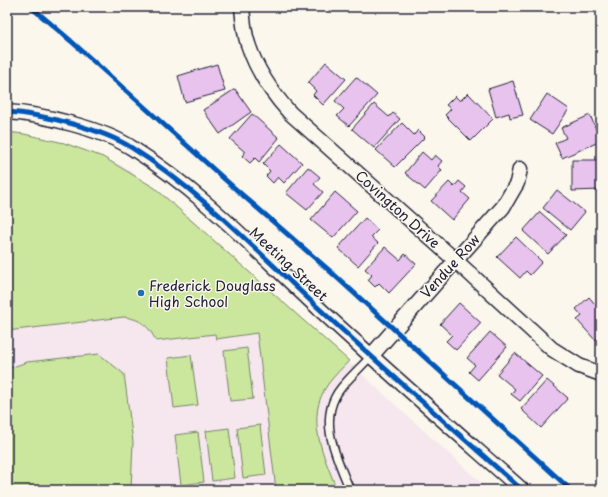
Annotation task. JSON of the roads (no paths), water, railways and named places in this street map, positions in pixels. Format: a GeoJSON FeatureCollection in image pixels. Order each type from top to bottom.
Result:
{"type":"FeatureCollection","features":[{"type":"Feature","properties":{"kind":"street","name":"Covington Drive"},"geometry":{"type":"LineString","coordinates":[[242,7],[247,43],[257,65],[279,100],[290,113],[455,260],[552,349],[579,366],[601,374]]}},
{"type":"Feature","properties":{"kind":"street","name":"Meeting Street"},"geometry":{"type":"LineString","coordinates":[[7,112],[54,120],[91,130],[131,147],[179,181],[210,207],[371,356],[522,490]]}},
{"type":"Feature","properties":{"kind":"street","name":"Vendue Row"},"geometry":{"type":"LineString","coordinates":[[371,356],[503,207],[517,183],[520,169]]}},
{"type":"Feature","properties":{"kind":"lane"},"geometry":{"type":"LineString","coordinates":[[350,490],[332,445],[329,431],[329,418],[332,402],[340,388],[371,356]]}},
{"type":"Feature","properties":{"kind":"place","name":"Frederick Douglass High School"},"geometry":{"type":"Point","coordinates":[141,293]}}]}
